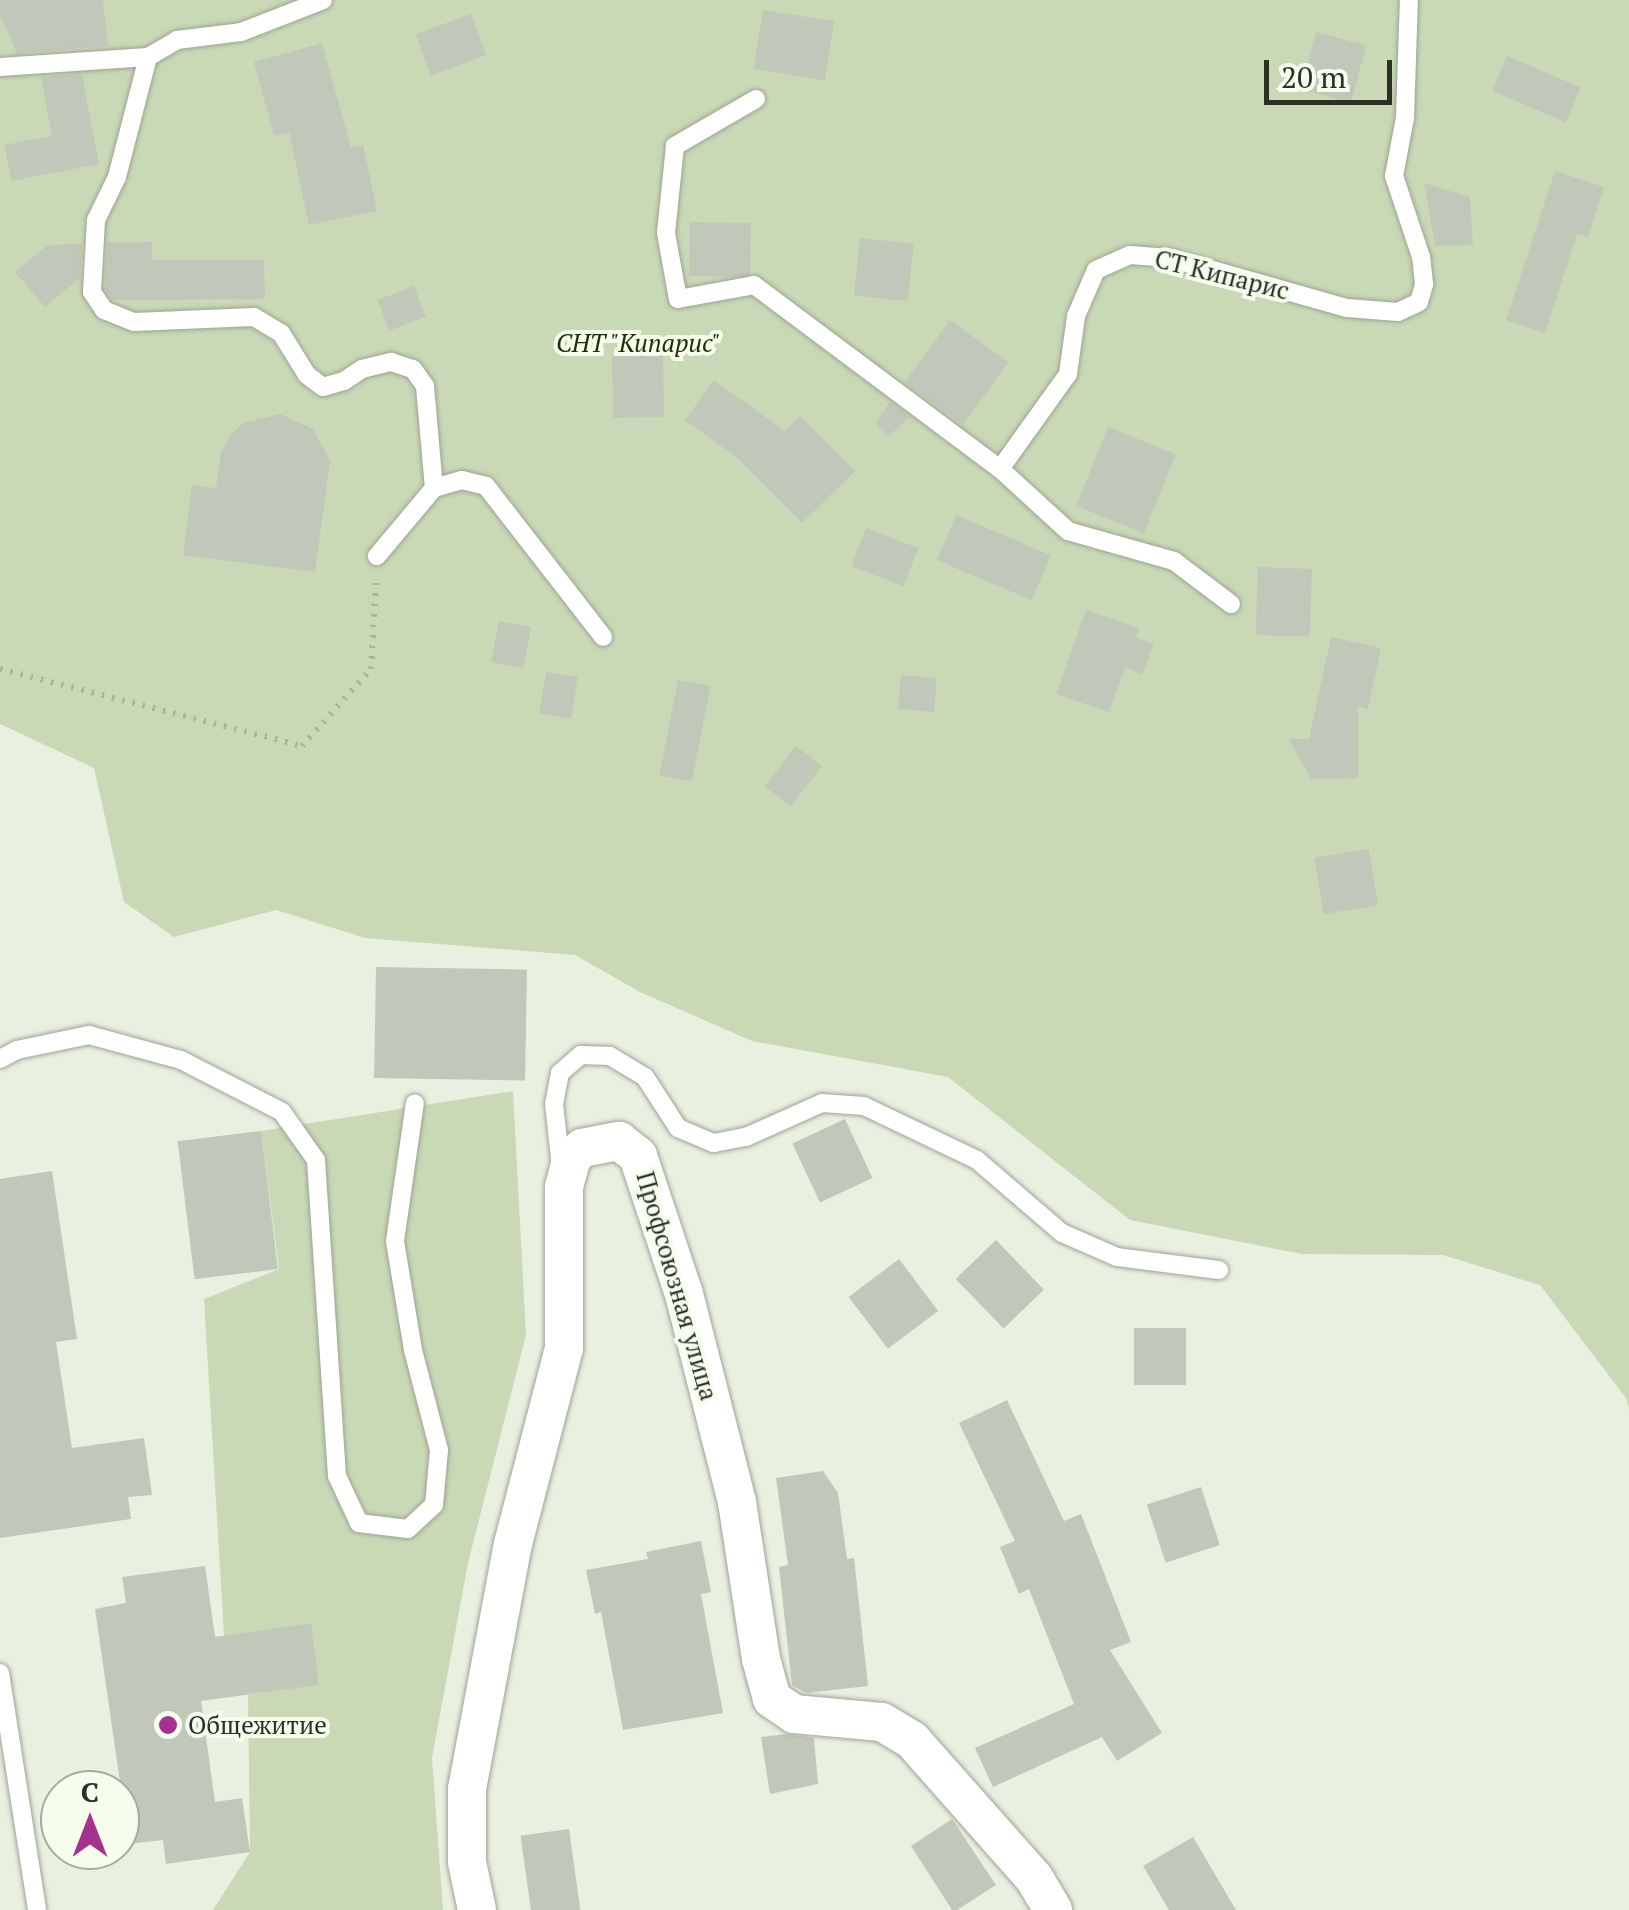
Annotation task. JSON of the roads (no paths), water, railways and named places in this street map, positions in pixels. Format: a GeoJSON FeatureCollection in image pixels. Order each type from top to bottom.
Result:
{"type":"FeatureCollection","features":[{"type":"Feature","properties":{"kind":"street","name":"Профсоюзная улица"},"geometry":{"type":"LineString","coordinates":[[478,1910],[467,1862],[467,1789],[513,1544],[564,1348],[564,1188],[572,1158],[582,1148],[619,1141],[638,1156],[684,1294],[737,1502],[761,1659],[772,1699],[794,1714],[882,1722],[912,1740],[1034,1878],[1053,1910]]}},
{"type":"Feature","properties":{"kind":"lane"},"geometry":{"type":"LineString","coordinates":[[0,66],[148,57],[177,40],[241,32],[324,0]]}},
{"type":"Feature","properties":{"kind":"lane","name":"СТ Кипарис"},"geometry":{"type":"LineString","coordinates":[[1000,469],[1068,374],[1076,316],[1096,270],[1130,255],[1170,258],[1346,308],[1398,312],[1418,302],[1424,284],[1421,257],[1394,176],[1404,118],[1409,0]]}},
{"type":"Feature","properties":{"kind":"lane"},"geometry":{"type":"LineString","coordinates":[[148,57],[117,177],[96,220],[92,292],[104,310],[134,322],[254,318],[281,333],[306,375],[323,387],[344,381],[362,369],[391,362],[413,370],[425,386],[434,488]]}},
{"type":"Feature","properties":{"kind":"lane"},"geometry":{"type":"LineString","coordinates":[[756,100],[675,146],[666,233],[678,299],[754,285],[1000,469],[1068,531],[1174,561],[1231,604]]}},
{"type":"Feature","properties":{"kind":"lane"},"geometry":{"type":"LineString","coordinates":[[377,556],[434,488],[462,480],[486,486],[603,637]]}},
{"type":"Feature","properties":{"kind":"lane"},"geometry":{"type":"LineString","coordinates":[[0,1059],[17,1050],[89,1035],[181,1060],[282,1112],[316,1160],[337,1476],[359,1523],[408,1529],[434,1505],[439,1450],[413,1350],[395,1241],[416,1103]]}},
{"type":"Feature","properties":{"kind":"lane"},"geometry":{"type":"LineString","coordinates":[[564,1188],[554,1104],[560,1074],[581,1055],[610,1056],[645,1077],[678,1128],[714,1142],[746,1137],[822,1103],[864,1106],[976,1160],[1062,1233],[1117,1257],[1219,1270]]}},
{"type":"Feature","properties":{"kind":"lane"},"geometry":{"type":"LineString","coordinates":[[0,1673],[37,1910]]}},
{"type":"Feature","properties":{"kind":"place","name":"Общежитие"},"geometry":{"type":"Point","coordinates":[168,1725]}},
{"type":"Feature","properties":{"kind":"park label","name":"СНТ \"Кипарис\""},"geometry":{"type":"Point","coordinates":[638,343]}}]}
